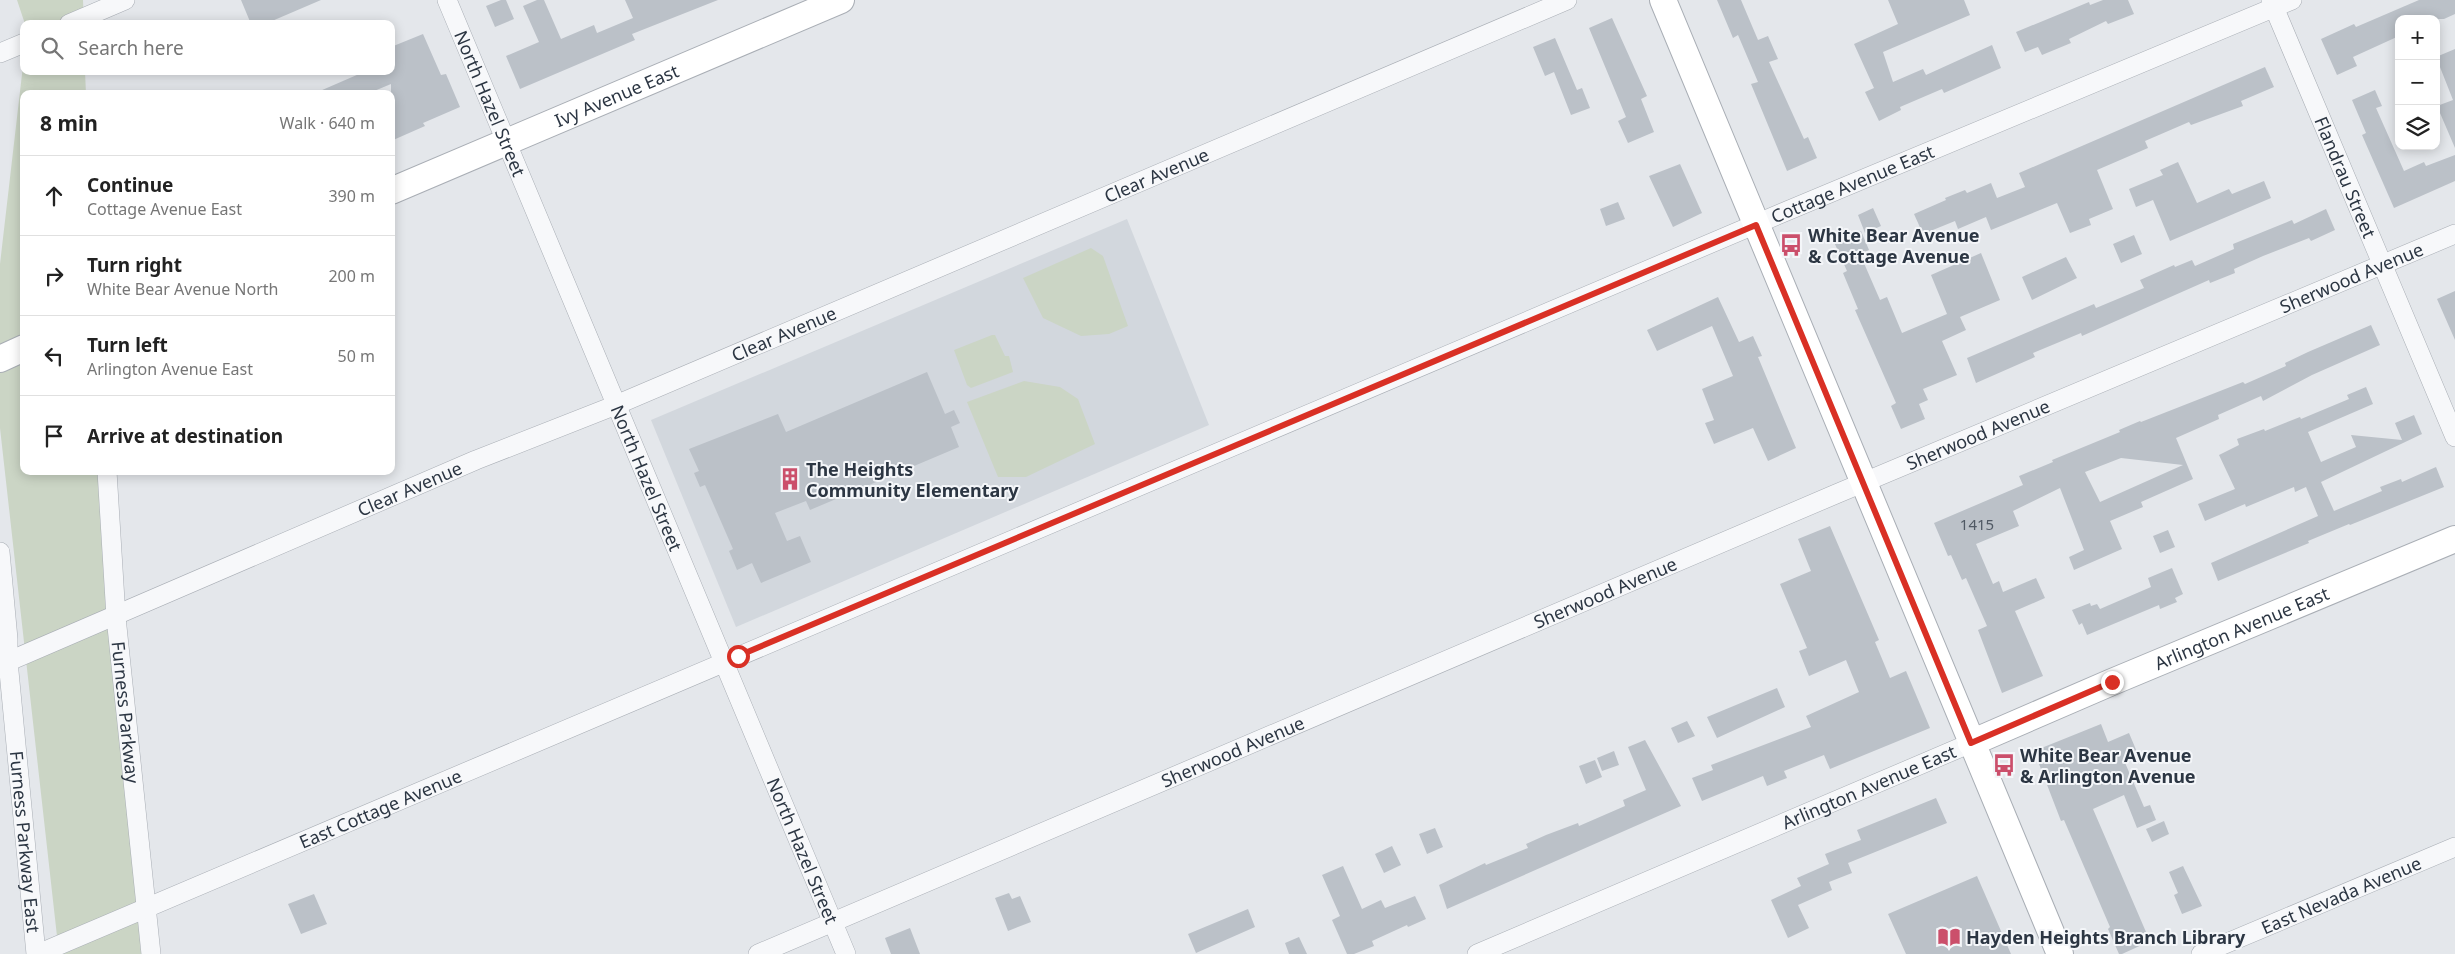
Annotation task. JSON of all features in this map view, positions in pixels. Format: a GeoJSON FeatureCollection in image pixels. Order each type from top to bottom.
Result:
{"type":"FeatureCollection","features":[{"type":"Feature","properties":{"kind":"street"},"geometry":{"type":"LineString","coordinates":[[78,20],[125,0]]}},
{"type":"Feature","properties":{"kind":"street","name":"North Hazel Street"},"geometry":{"type":"LineString","coordinates":[[447,0],[846,954]]}},
{"type":"Feature","properties":{"kind":"street","name":"Ivy Avenue East"},"geometry":{"type":"LineString","coordinates":[[395,190],[841,0]]}},
{"type":"Feature","properties":{"kind":"street","name":"Clear Avenue"},"geometry":{"type":"LineString","coordinates":[[4,663],[476,460],[616,405],[1567,0]]}},
{"type":"Feature","properties":{"kind":"street"},"geometry":{"type":"LineString","coordinates":[[1663,0],[2060,954]]}},
{"type":"Feature","properties":{"kind":"street","name":"Cottage Avenue East"},"geometry":{"type":"LineString","coordinates":[[724,662],[2273,4],[2292,0]]}},
{"type":"Feature","properties":{"kind":"street","name":"Flandrau Street"},"geometry":{"type":"LineString","coordinates":[[2273,4],[2455,437]]}},
{"type":"Feature","properties":{"kind":"street"},"geometry":{"type":"LineString","coordinates":[[0,53],[20,45]]}},
{"type":"Feature","properties":{"kind":"street","name":"Sherwood Avenue"},"geometry":{"type":"LineString","coordinates":[[758,954],[1863,482],[2455,234]]}},
{"type":"Feature","properties":{"kind":"street"},"geometry":{"type":"LineString","coordinates":[[0,358],[20,350]]}},
{"type":"Feature","properties":{"kind":"street","name":"Furness Parkway"},"geometry":{"type":"LineString","coordinates":[[108,475],[116,616],[151,954]]}},
{"type":"Feature","properties":{"kind":"street","name":"Arlington Avenue East"},"geometry":{"type":"LineString","coordinates":[[1477,954],[2112,682],[2455,539]]}},
{"type":"Feature","properties":{"kind":"street","name":"Furness Parkway East"},"geometry":{"type":"LineString","coordinates":[[0,552],[8,639],[4,663],[37,954]]}},
{"type":"Feature","properties":{"kind":"street","name":"East Cottage Avenue"},"geometry":{"type":"LineString","coordinates":[[37,954],[724,662]]}},
{"type":"Feature","properties":{"kind":"street","name":"East Nevada Avenue"},"geometry":{"type":"LineString","coordinates":[[2201,954],[2455,847]]}},
{"type":"Feature","properties":{"kind":"shaded area"},"geometry":{"type":"Polygon","coordinates":[[[1127,219],[1209,425],[736,627],[651,420],[1127,219]]]}},
{"type":"Feature","properties":{"kind":"green space"},"geometry":{"type":"Polygon","coordinates":[[[17,0],[83,0],[84,20],[24,20],[17,0]]]}},
{"type":"Feature","properties":{"kind":"green space"},"geometry":{"type":"Polygon","coordinates":[[[22,75],[85,75],[86,90],[20,90],[22,75]]]}},
{"type":"Feature","properties":{"kind":"green space"},"geometry":{"type":"Polygon","coordinates":[[[20,92],[20,475],[105,475],[141,954],[59,954],[0,428],[0,264],[20,92]]]}},
{"type":"Feature","properties":{"kind":"green space"},"geometry":{"type":"Polygon","coordinates":[[[1091,248],[1103,256],[1128,326],[1109,334],[1081,336],[1043,318],[1023,278],[1091,248]]]}},
{"type":"Feature","properties":{"kind":"green space"},"geometry":{"type":"Polygon","coordinates":[[[995,335],[1005,356],[1009,356],[1013,372],[971,388],[967,385],[954,350],[995,335]]]}},
{"type":"Feature","properties":{"kind":"green space"},"geometry":{"type":"Polygon","coordinates":[[[1024,381],[1060,387],[1078,399],[1095,444],[1026,477],[998,477],[967,402],[1024,381]]]}},
{"type":"Feature","properties":{"kind":"building"},"geometry":{"type":"Polygon","coordinates":[[[241,0],[321,0],[274,20],[249,20],[241,0]]]}},
{"type":"Feature","properties":{"kind":"building"},"geometry":{"type":"Polygon","coordinates":[[[506,0],[514,19],[495,27],[486,6],[506,0]]]}},
{"type":"Feature","properties":{"kind":"building"},"geometry":{"type":"Polygon","coordinates":[[[537,0],[544,0],[561,39],[594,25],[597,33],[633,18],[625,0],[718,0],[632,34],[635,40],[520,89],[506,56],[539,42],[523,6],[537,0]]]}},
{"type":"Feature","properties":{"kind":"building"},"geometry":{"type":"Polygon","coordinates":[[[1717,0],[1741,0],[1758,40],[1768,36],[1778,59],[1769,62],[1804,139],[1808,137],[1817,158],[1787,171],[1751,84],[1758,82],[1738,35],[1733,38],[1717,0]]]}},
{"type":"Feature","properties":{"kind":"building"},"geometry":{"type":"Polygon","coordinates":[[[1888,0],[1964,0],[1970,15],[1883,52],[1893,82],[1923,69],[1926,75],[1992,45],[2001,68],[1944,93],[1942,89],[1900,107],[1901,110],[1879,121],[1865,92],[1874,88],[1854,44],[1898,24],[1888,0]]]}},
{"type":"Feature","properties":{"kind":"building"},"geometry":{"type":"Polygon","coordinates":[[[2103,0],[2128,0],[2134,14],[2108,24],[2106,21],[2069,39],[2071,43],[2042,55],[2038,47],[2025,52],[2016,32],[2089,2],[2090,5],[2103,0]]]}},
{"type":"Feature","properties":{"kind":"building"},"geometry":{"type":"Polygon","coordinates":[[[2419,0],[2455,0],[2455,14],[2444,19],[2440,19],[2440,15],[2395,15],[2395,38],[2353,57],[2357,66],[2337,75],[2321,39],[2354,24],[2356,27],[2419,0]]]}},
{"type":"Feature","properties":{"kind":"building"},"geometry":{"type":"Polygon","coordinates":[[[1612,18],[1647,96],[1641,99],[1654,132],[1628,143],[1618,121],[1626,117],[1589,28],[1612,18]]]}},
{"type":"Feature","properties":{"kind":"building"},"geometry":{"type":"Polygon","coordinates":[[[423,34],[441,75],[446,74],[460,107],[423,123],[425,126],[395,139],[395,90],[391,90],[391,84],[377,90],[322,90],[357,75],[395,75],[395,45],[423,34]]]}},
{"type":"Feature","properties":{"kind":"building"},"geometry":{"type":"Polygon","coordinates":[[[1555,38],[1577,90],[1582,88],[1590,108],[1571,115],[1554,72],[1545,76],[1533,47],[1555,38]]]}},
{"type":"Feature","properties":{"kind":"building"},"geometry":{"type":"Polygon","coordinates":[[[2455,49],[2455,148],[2440,113],[2440,105],[2453,100],[2440,67],[2440,55],[2455,49]]]}},
{"type":"Feature","properties":{"kind":"building"},"geometry":{"type":"Polygon","coordinates":[[[2265,67],[2274,87],[2241,101],[2243,106],[2191,125],[2189,122],[2145,141],[2148,148],[2097,170],[2113,209],[2089,219],[2091,225],[2070,233],[2057,203],[1991,230],[1986,217],[1958,229],[1955,221],[1923,234],[1914,214],[1946,200],[1945,198],[1965,190],[1967,193],[1991,183],[1997,198],[2025,187],[2019,173],[2265,67]]]}},
{"type":"Feature","properties":{"kind":"building"},"geometry":{"type":"Polygon","coordinates":[[[2375,90],[2382,106],[2376,108],[2404,171],[2424,162],[2426,166],[2455,155],[2455,181],[2394,208],[2362,135],[2366,133],[2352,100],[2375,90]]]}},
{"type":"Feature","properties":{"kind":"building"},"geometry":{"type":"Polygon","coordinates":[[[2178,162],[2197,203],[2229,189],[2232,194],[2264,181],[2271,198],[2170,241],[2153,200],[2136,207],[2129,189],[2163,175],[2160,170],[2178,162]]]}},
{"type":"Feature","properties":{"kind":"building"},"geometry":{"type":"Polygon","coordinates":[[[1680,164],[1702,213],[1673,227],[1649,176],[1680,164]]]}},
{"type":"Feature","properties":{"kind":"building"},"geometry":{"type":"Polygon","coordinates":[[[1618,202],[1625,219],[1606,226],[1600,209],[1618,202]]]}},
{"type":"Feature","properties":{"kind":"building"},"geometry":{"type":"Polygon","coordinates":[[[1873,208],[1881,226],[1865,233],[1858,215],[1873,208]]]}},
{"type":"Feature","properties":{"kind":"building"},"geometry":{"type":"Polygon","coordinates":[[[2326,209],[2335,230],[2311,241],[2309,238],[2263,256],[2234,269],[2235,273],[2210,283],[2209,280],[2082,336],[2081,333],[2033,353],[2035,357],[1976,383],[1967,358],[2094,304],[2096,308],[2144,288],[2140,280],[2174,265],[2175,267],[2192,260],[2195,266],[2234,249],[2233,244],[2292,220],[2294,224],[2326,209]]]}},
{"type":"Feature","properties":{"kind":"building"},"geometry":{"type":"Polygon","coordinates":[[[1861,231],[1869,250],[1860,254],[1880,300],[1887,297],[1902,333],[1947,314],[1931,275],[1981,253],[2000,300],[1960,317],[1966,330],[1942,341],[1957,375],[1923,389],[1928,400],[1919,404],[1925,419],[1901,429],[1891,406],[1896,403],[1855,310],[1858,309],[1843,273],[1847,271],[1834,242],[1861,231]]]}},
{"type":"Feature","properties":{"kind":"building"},"geometry":{"type":"Polygon","coordinates":[[[2134,235],[2142,254],[2121,263],[2113,244],[2134,235]]]}},
{"type":"Feature","properties":{"kind":"building"},"geometry":{"type":"Polygon","coordinates":[[[2066,257],[2077,278],[2032,300],[2022,277],[2066,257]]]}},
{"type":"Feature","properties":{"kind":"building"},"geometry":{"type":"Polygon","coordinates":[[[2455,291],[2455,340],[2437,299],[2455,291]]]}},
{"type":"Feature","properties":{"kind":"building"},"geometry":{"type":"Polygon","coordinates":[[[1718,297],[1739,342],[1753,336],[1762,356],[1758,357],[1796,448],[1768,461],[1753,428],[1714,444],[1705,423],[1714,420],[1702,389],[1733,376],[1712,326],[1657,351],[1647,330],[1718,297]]]}},
{"type":"Feature","properties":{"kind":"building"},"geometry":{"type":"Polygon","coordinates":[[[2371,325],[2380,345],[2312,375],[2263,401],[2261,396],[2218,415],[2219,419],[2176,438],[2193,479],[2141,502],[2143,507],[2110,521],[2122,549],[2074,570],[2069,557],[2084,550],[2060,488],[2013,511],[2019,526],[1976,544],[1993,584],[1999,581],[2003,592],[2036,578],[2045,598],[2015,611],[2043,676],[2002,693],[1978,630],[1987,626],[1966,578],[1962,580],[1951,555],[1948,556],[1934,523],[2023,485],[2019,476],[2053,462],[2052,460],[2120,432],[2119,430],[2140,421],[2243,382],[2245,384],[2286,366],[2285,363],[2371,325]],[[2121,458],[2085,472],[2100,502],[2183,465],[2121,458]]]}},
{"type":"Feature","properties":{"kind":"building","name":"The Heights Community Elementary"},"geometry":{"type":"Polygon","coordinates":[[[927,372],[945,414],[954,410],[960,423],[951,427],[959,447],[810,510],[806,501],[775,513],[787,541],[800,536],[811,562],[761,583],[752,563],[737,570],[729,551],[733,549],[705,485],[700,487],[694,473],[699,471],[689,449],[778,414],[786,432],[927,372]]]}},
{"type":"Feature","properties":{"kind":"building"},"geometry":{"type":"Polygon","coordinates":[[[2366,387],[2373,404],[2308,432],[2321,462],[2356,447],[2351,435],[2402,440],[2395,423],[2414,415],[2422,434],[2321,482],[2334,511],[2382,491],[2380,487],[2401,479],[2402,482],[2436,467],[2444,487],[2308,541],[2309,543],[2218,581],[2211,563],[2318,516],[2306,487],[2295,492],[2294,487],[2246,507],[2245,504],[2205,521],[2198,504],[2235,489],[2219,455],[2239,445],[2237,439],[2264,429],[2265,431],[2300,417],[2301,419],[2349,399],[2347,395],[2366,387]]]}},
{"type":"Feature","properties":{"kind":"building"},"geometry":{"type":"Polygon","coordinates":[[[1830,526],[1879,640],[1875,642],[1890,678],[1906,671],[1930,728],[1830,769],[1824,755],[1784,771],[1787,778],[1767,786],[1763,776],[1702,801],[1692,778],[1713,770],[1711,765],[1811,727],[1806,716],[1859,692],[1846,660],[1809,676],[1799,651],[1807,648],[1780,584],[1811,571],[1798,539],[1830,526]]]}},
{"type":"Feature","properties":{"kind":"building"},"geometry":{"type":"Polygon","coordinates":[[[2168,530],[2175,547],[2160,553],[2153,536],[2168,530]]]}},
{"type":"Feature","properties":{"kind":"building"},"geometry":{"type":"Polygon","coordinates":[[[2172,568],[2183,594],[2175,598],[2177,602],[2160,609],[2159,605],[2087,635],[2082,623],[2079,625],[2072,610],[2090,603],[2091,606],[2097,604],[2100,609],[2151,587],[2148,578],[2172,568]]]}},
{"type":"Feature","properties":{"kind":"building"},"geometry":{"type":"Polygon","coordinates":[[[1777,688],[1785,707],[1717,738],[1707,717],[1777,688]]]}},
{"type":"Feature","properties":{"kind":"building"},"geometry":{"type":"Polygon","coordinates":[[[1687,721],[1695,736],[1678,743],[1671,728],[1687,721]]]}},
{"type":"Feature","properties":{"kind":"building"},"geometry":{"type":"Polygon","coordinates":[[[2101,724],[2108,742],[2129,733],[2137,752],[2123,758],[2144,807],[2150,805],[2156,820],[2137,828],[2124,795],[2093,809],[2146,932],[2140,935],[2144,944],[2122,954],[2119,954],[2108,929],[2110,927],[2064,820],[2061,821],[2034,751],[2101,724]]]}},
{"type":"Feature","properties":{"kind":"building"},"geometry":{"type":"Polygon","coordinates":[[[1645,740],[1681,806],[1447,909],[1439,885],[1485,863],[1486,865],[1528,848],[1526,844],[1546,835],[1578,823],[1579,826],[1625,806],[1623,800],[1646,790],[1628,747],[1645,740]]]}},
{"type":"Feature","properties":{"kind":"building"},"geometry":{"type":"Polygon","coordinates":[[[1614,751],[1619,765],[1602,771],[1597,758],[1614,751]]]}},
{"type":"Feature","properties":{"kind":"building"},"geometry":{"type":"Polygon","coordinates":[[[1595,760],[1602,777],[1586,784],[1579,766],[1595,760]]]}},
{"type":"Feature","properties":{"kind":"building"},"geometry":{"type":"Polygon","coordinates":[[[1936,798],[1947,823],[1848,863],[1852,873],[1829,882],[1832,890],[1798,905],[1809,928],[1788,938],[1771,900],[1801,886],[1797,878],[1829,864],[1825,854],[1861,840],[1857,830],[1936,798]]]}},
{"type":"Feature","properties":{"kind":"building"},"geometry":{"type":"Polygon","coordinates":[[[2164,821],[2169,834],[2152,842],[2146,829],[2164,821]]]}},
{"type":"Feature","properties":{"kind":"building"},"geometry":{"type":"Polygon","coordinates":[[[1435,828],[1443,847],[1427,854],[1419,834],[1435,828]]]}},
{"type":"Feature","properties":{"kind":"building"},"geometry":{"type":"Polygon","coordinates":[[[1392,846],[1401,865],[1384,873],[1375,854],[1392,846]]]}},
{"type":"Feature","properties":{"kind":"building"},"geometry":{"type":"Polygon","coordinates":[[[1343,866],[1362,909],[1381,900],[1385,908],[1415,896],[1426,919],[1408,927],[1407,925],[1372,941],[1374,946],[1354,954],[1347,954],[1332,920],[1340,916],[1322,875],[1343,866]]]}},
{"type":"Feature","properties":{"kind":"building"},"geometry":{"type":"Polygon","coordinates":[[[2183,866],[2202,906],[2182,914],[2174,895],[2178,893],[2169,872],[2183,866]]]}},
{"type":"Feature","properties":{"kind":"building"},"geometry":{"type":"Polygon","coordinates":[[[1977,876],[2011,954],[1906,954],[1888,914],[1977,876]]]}},
{"type":"Feature","properties":{"kind":"building"},"geometry":{"type":"Polygon","coordinates":[[[1009,893],[1012,899],[1020,896],[1031,922],[1008,931],[995,898],[1009,893]]]}},
{"type":"Feature","properties":{"kind":"building"},"geometry":{"type":"Polygon","coordinates":[[[314,894],[327,924],[301,934],[288,904],[314,894]]]}},
{"type":"Feature","properties":{"kind":"building"},"geometry":{"type":"Polygon","coordinates":[[[1248,909],[1255,927],[1196,953],[1188,934],[1248,909]]]}},
{"type":"Feature","properties":{"kind":"building"},"geometry":{"type":"Polygon","coordinates":[[[910,928],[920,954],[891,954],[885,938],[910,928]]]}},
{"type":"Feature","properties":{"kind":"building"},"geometry":{"type":"Polygon","coordinates":[[[1299,937],[1307,954],[1289,954],[1285,943],[1299,937]]]}},
{"type":"Feature","properties":{"kind":"place","name":"White Bear Avenue & Cottage Avenue"},"geometry":{"type":"Point","coordinates":[1791,245]}},
{"type":"Feature","properties":{"kind":"place","name":"The Heights Community Elementary"},"geometry":{"type":"Point","coordinates":[790,479]}},
{"type":"Feature","properties":{"kind":"place","name":"White Bear Avenue & Arlington Avenue"},"geometry":{"type":"Point","coordinates":[2004,765]}},
{"type":"Feature","properties":{"kind":"place","name":"Hayden Heights Branch Library"},"geometry":{"type":"Point","coordinates":[1949,937]}},
{"type":"Feature","properties":{"kind":"route"},"geometry":{"type":"LineString","coordinates":[[738,656],[1756,225],[1971,743],[2112,682]]}}]}
